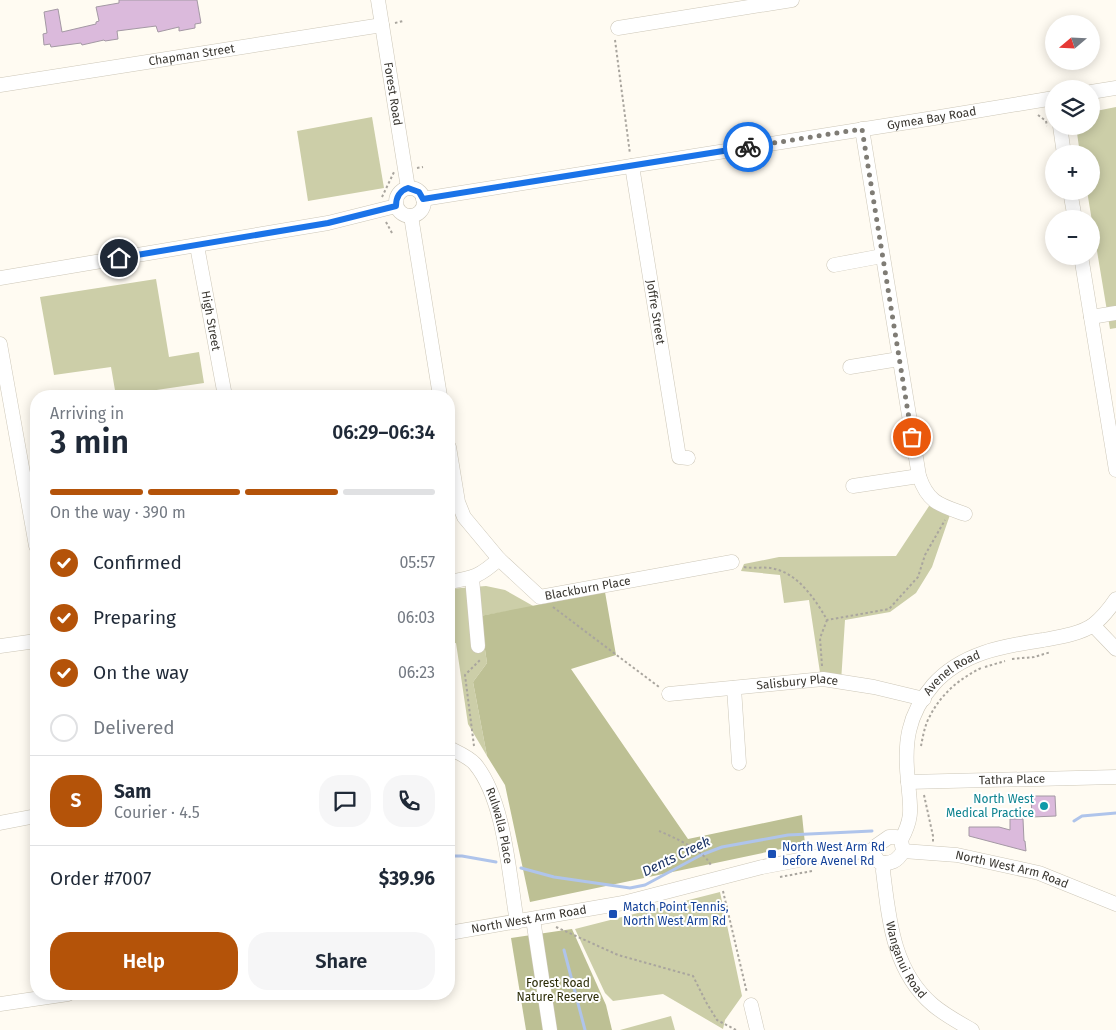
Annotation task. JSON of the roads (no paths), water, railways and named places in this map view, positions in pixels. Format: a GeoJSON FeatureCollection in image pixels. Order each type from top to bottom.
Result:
{"type":"FeatureCollection","features":[{"type":"Feature","properties":{"kind":"street","name":"Forest Road"},"geometry":{"type":"LineString","coordinates":[[378,0],[408,188]]}},
{"type":"Feature","properties":{"kind":"street"},"geometry":{"type":"LineString","coordinates":[[618,28],[792,0]]}},
{"type":"Feature","properties":{"kind":"street","name":"Chapman Street"},"geometry":{"type":"LineString","coordinates":[[0,85],[382,25]]}},
{"type":"Feature","properties":{"kind":"street"},"geometry":{"type":"LineString","coordinates":[[1100,91],[1116,88]]}},
{"type":"Feature","properties":{"kind":"street","name":"Gymea Bay Road"},"geometry":{"type":"LineString","coordinates":[[423,199],[1045,100]]}},
{"type":"Feature","properties":{"kind":"street"},"geometry":{"type":"LineString","coordinates":[[862,129],[919,476],[928,497],[938,505],[965,514]]}},
{"type":"Feature","properties":{"kind":"street","name":"Joffre Street"},"geometry":{"type":"LineString","coordinates":[[632,166],[681,461]]}},
{"type":"Feature","properties":{"kind":"street"},"geometry":{"type":"LineString","coordinates":[[408,188],[419,192],[423,199],[420,212],[411,216],[403,215],[396,206],[400,193],[408,188]]}},
{"type":"Feature","properties":{"kind":"street"},"geometry":{"type":"LineString","coordinates":[[0,278],[328,223],[396,206]]}},
{"type":"Feature","properties":{"kind":"street"},"geometry":{"type":"LineString","coordinates":[[411,216],[439,390]]}},
{"type":"Feature","properties":{"kind":"street","name":"High Street"},"geometry":{"type":"LineString","coordinates":[[197,246],[223,390]]}},
{"type":"Feature","properties":{"kind":"street"},"geometry":{"type":"LineString","coordinates":[[834,265],[882,256]]}},
{"type":"Feature","properties":{"kind":"street"},"geometry":{"type":"LineString","coordinates":[[1082,265],[1112,431],[1116,470]]}},
{"type":"Feature","properties":{"kind":"street"},"geometry":{"type":"LineString","coordinates":[[1091,317],[1116,313]]}},
{"type":"Feature","properties":{"kind":"street"},"geometry":{"type":"LineString","coordinates":[[0,344],[30,512]]}},
{"type":"Feature","properties":{"kind":"street"},"geometry":{"type":"LineString","coordinates":[[850,367],[899,359]]}},
{"type":"Feature","properties":{"kind":"street"},"geometry":{"type":"LineString","coordinates":[[853,486],[919,476]]}},
{"type":"Feature","properties":{"kind":"street","name":"Blackburn Place"},"geometry":{"type":"LineString","coordinates":[[455,484],[458,502],[470,524],[499,559],[540,597],[732,562]]}},
{"type":"Feature","properties":{"kind":"street"},"geometry":{"type":"LineString","coordinates":[[455,581],[472,578],[486,571],[499,559]]}},
{"type":"Feature","properties":{"kind":"street"},"geometry":{"type":"LineString","coordinates":[[472,578],[478,646]]}},
{"type":"Feature","properties":{"kind":"street","name":"Avenel Road"},"geometry":{"type":"LineString","coordinates":[[902,845],[911,808],[906,739],[915,714],[933,685],[956,665],[974,656],[1023,643],[1060,637],[1093,625],[1110,609],[1116,599]]}},
{"type":"Feature","properties":{"kind":"street"},"geometry":{"type":"LineString","coordinates":[[1093,625],[1116,649]]}},
{"type":"Feature","properties":{"kind":"street"},"geometry":{"type":"LineString","coordinates":[[0,646],[30,642]]}},
{"type":"Feature","properties":{"kind":"street","name":"Salisbury Place"},"geometry":{"type":"LineString","coordinates":[[669,694],[822,679],[874,687],[924,698]]}},
{"type":"Feature","properties":{"kind":"street"},"geometry":{"type":"LineString","coordinates":[[734,688],[739,763]]}},
{"type":"Feature","properties":{"kind":"street","name":"Rulwalla Place"},"geometry":{"type":"LineString","coordinates":[[455,752],[474,763],[491,791],[502,831],[517,922]]}},
{"type":"Feature","properties":{"kind":"street","name":"Tathra Place"},"geometry":{"type":"LineString","coordinates":[[908,782],[1116,777]]}},
{"type":"Feature","properties":{"kind":"street"},"geometry":{"type":"LineString","coordinates":[[0,823],[30,817]]}},
{"type":"Feature","properties":{"kind":"street"},"geometry":{"type":"LineString","coordinates":[[889,837],[896,837],[902,845],[900,858],[894,862],[884,864],[876,860],[874,850],[878,843],[889,837]]}},
{"type":"Feature","properties":{"kind":"street","name":"North West Arm Road"},"geometry":{"type":"LineString","coordinates":[[902,845],[931,852],[956,854],[1039,872],[1116,904]]}},
{"type":"Feature","properties":{"kind":"street","name":"North West Arm Road"},"geometry":{"type":"LineString","coordinates":[[455,932],[623,903],[762,867],[820,856],[874,850]]}},
{"type":"Feature","properties":{"kind":"street","name":"Wanganui Road"},"geometry":{"type":"LineString","coordinates":[[884,864],[883,871],[892,936],[906,972],[915,987],[932,1004],[972,1030]]}},
{"type":"Feature","properties":{"kind":"street"},"geometry":{"type":"LineString","coordinates":[[533,919],[550,1030]]}},
{"type":"Feature","properties":{"kind":"street"},"geometry":{"type":"LineString","coordinates":[[0,1004],[30,1000]]}},
{"type":"Feature","properties":{"kind":"street"},"geometry":{"type":"LineString","coordinates":[[751,1005],[757,1030]]}},
{"type":"Feature","properties":{"kind":"waterway","name":"Dents Creek"},"geometry":{"type":"LineString","coordinates":[[1074,821],[1082,816],[1116,813]]}},
{"type":"Feature","properties":{"kind":"waterway","name":"Dents Creek"},"geometry":{"type":"LineString","coordinates":[[521,868],[554,877],[630,888],[645,885],[701,855],[722,847],[788,835],[872,831]]}},
{"type":"Feature","properties":{"kind":"waterway","name":"Dents Creek"},"geometry":{"type":"LineString","coordinates":[[455,856],[496,862]]}},
{"type":"Feature","properties":{"kind":"waterway"},"geometry":{"type":"LineString","coordinates":[[564,950],[585,1030]]}},
{"type":"Feature","properties":{"kind":"place","name":"North West Medical Practice"},"geometry":{"type":"Point","coordinates":[1044,806]}},
{"type":"Feature","properties":{"kind":"place","name":"North West Arm Rd before Avenel Rd"},"geometry":{"type":"Point","coordinates":[772,854]}},
{"type":"Feature","properties":{"kind":"place","name":"Match Point Tennis, North West Arm Rd"},"geometry":{"type":"Point","coordinates":[613,914]}},
{"type":"Feature","properties":{"kind":"park label","name":"Forest Road Nature Reserve"},"geometry":{"type":"Point","coordinates":[558,990]}}]}
